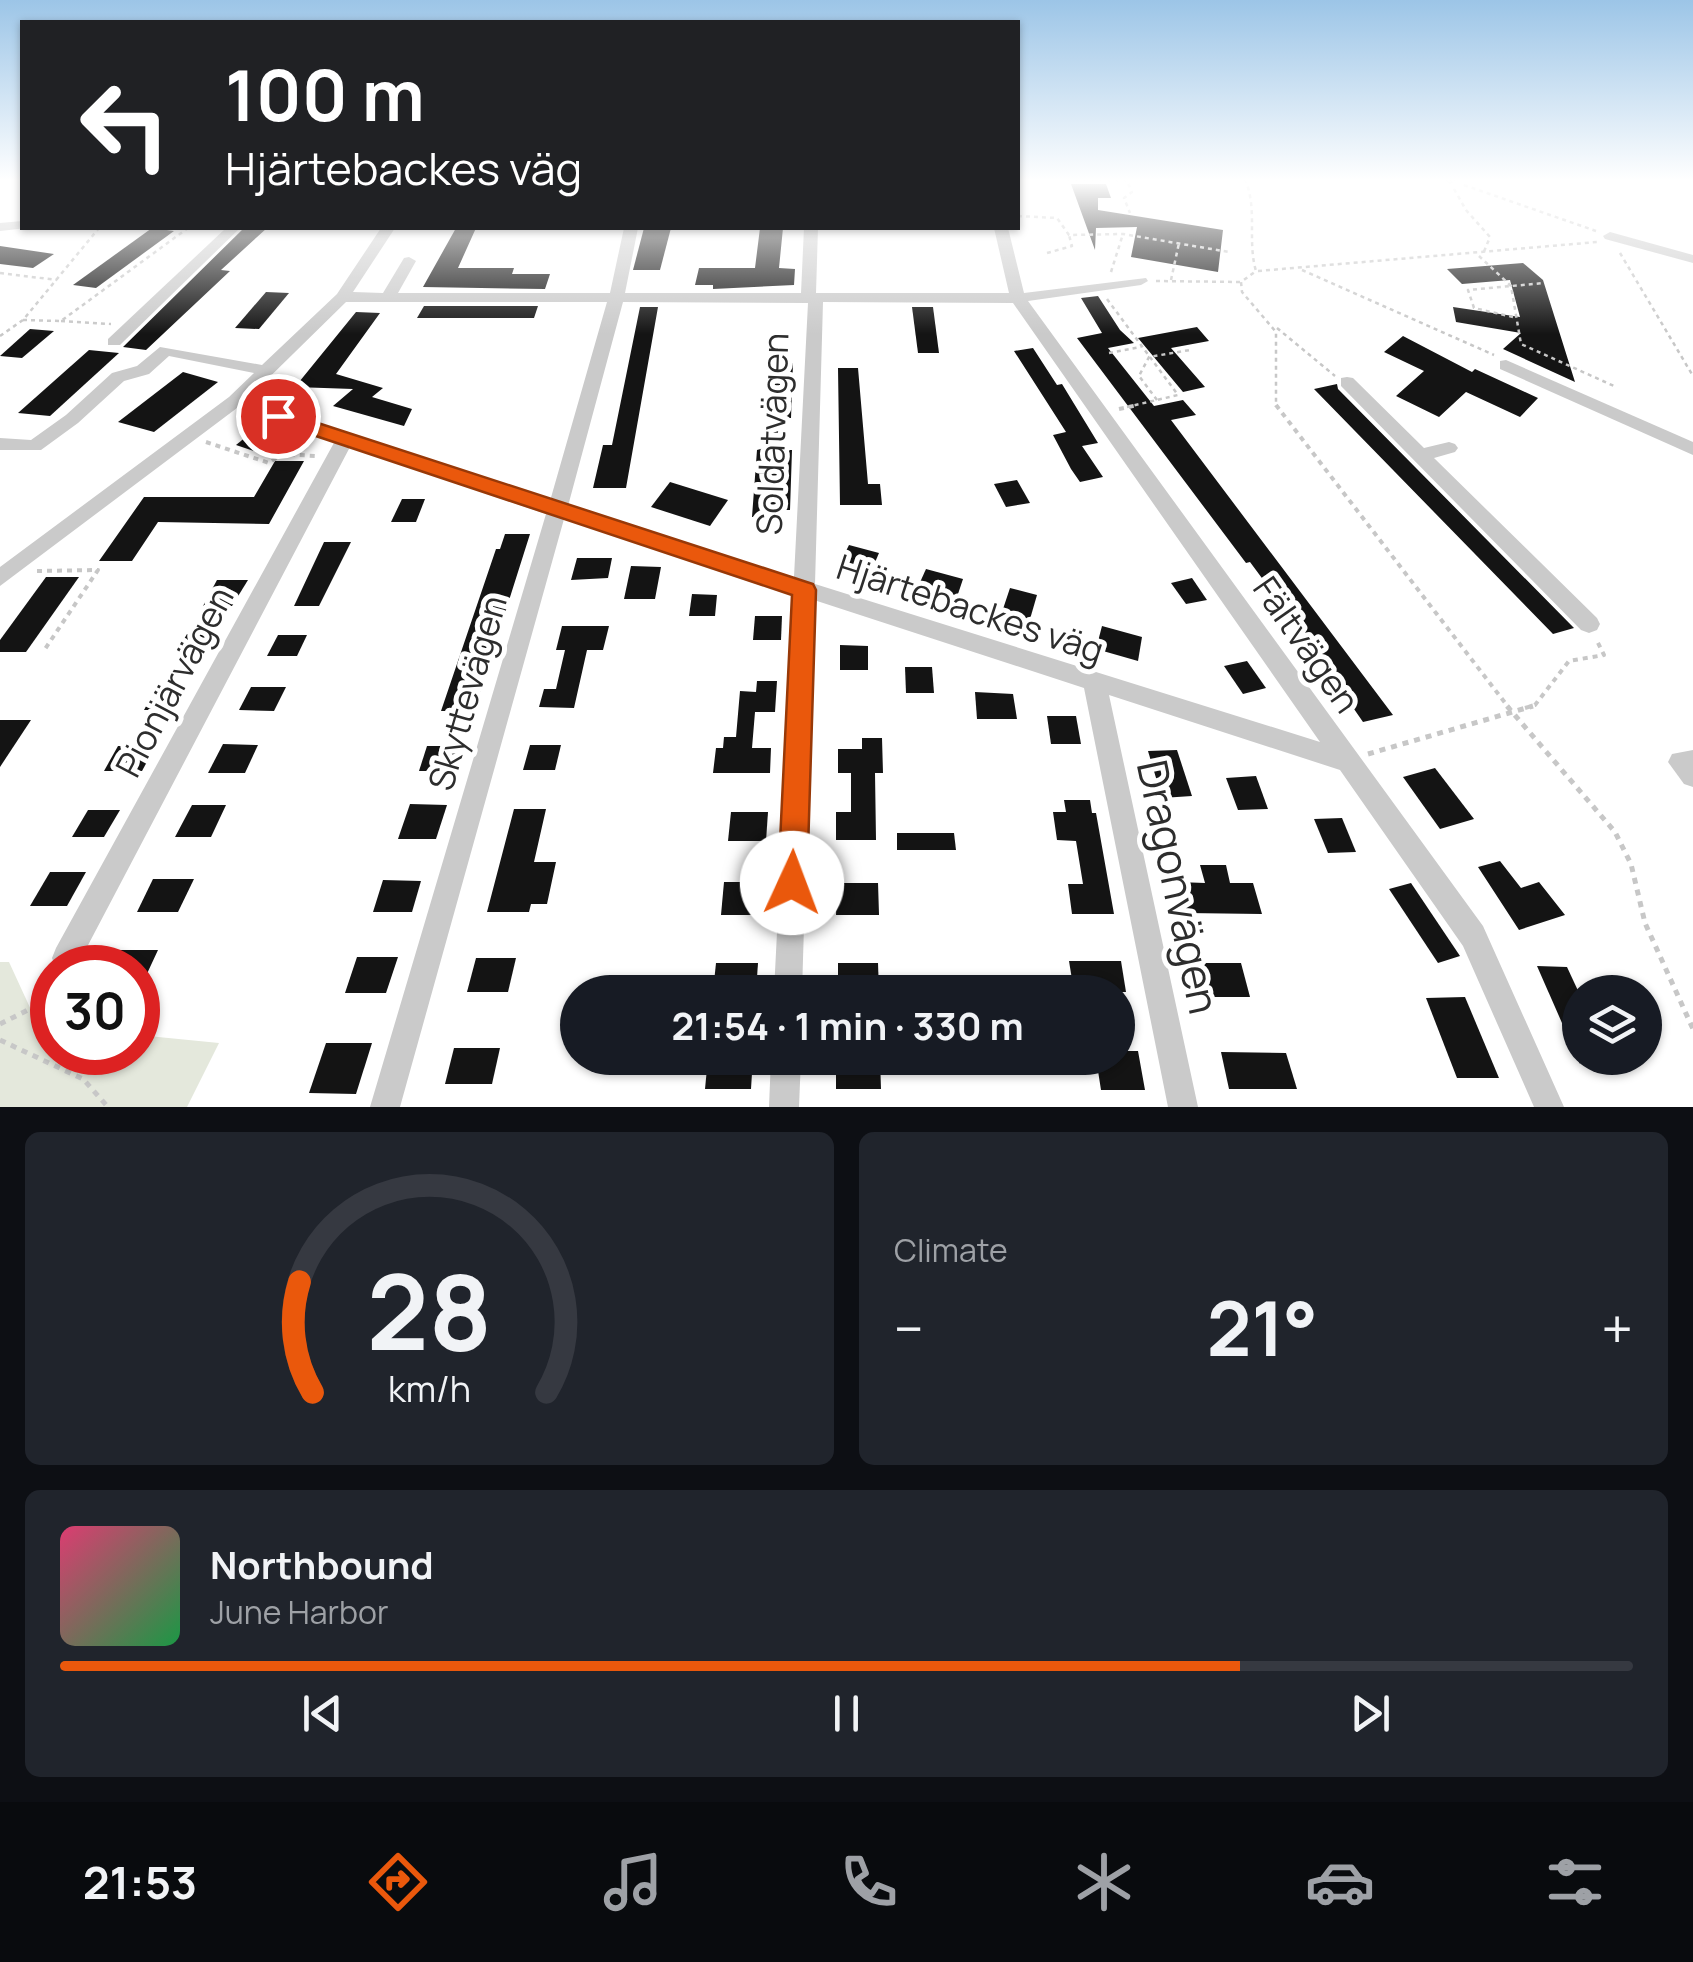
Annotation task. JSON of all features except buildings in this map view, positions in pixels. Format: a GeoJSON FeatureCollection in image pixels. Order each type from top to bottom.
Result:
{"type":"FeatureCollection","features":[{"type":"Feature","properties":{"kind":"street"},"geometry":{"type":"LineString","coordinates":[[114,342],[230,231]]}},
{"type":"Feature","properties":{"kind":"street"},"geometry":{"type":"LineString","coordinates":[[0,578],[235,402],[342,297],[386,231]]}},
{"type":"Feature","properties":{"kind":"street","name":"Skyttevägen"},"geometry":{"type":"LineString","coordinates":[[385,1107],[557,510],[631,231]]}},
{"type":"Feature","properties":{"kind":"street","name":"Soldatvägen"},"geometry":{"type":"LineString","coordinates":[[789,975],[804,590],[812,298],[810,231]]}},
{"type":"Feature","properties":{"kind":"street","name":"Fältvägen"},"geometry":{"type":"LineString","coordinates":[[1002,231],[1018,298],[1344,761],[1473,936],[1549,1107]]}},
{"type":"Feature","properties":{"kind":"street"},"geometry":{"type":"LineString","coordinates":[[1610,236],[1693,259]]}},
{"type":"Feature","properties":{"kind":"street"},"geometry":{"type":"LineString","coordinates":[[388,297],[409,260]]}},
{"type":"Feature","properties":{"kind":"street"},"geometry":{"type":"LineString","coordinates":[[342,297],[1018,298],[1141,281]]}},
{"type":"Feature","properties":{"kind":"street"},"geometry":{"type":"LineString","coordinates":[[0,444],[35,446],[118,377],[144,370],[166,350],[268,371]]}},
{"type":"Feature","properties":{"kind":"street"},"geometry":{"type":"LineString","coordinates":[[1506,365],[1693,449]]}},
{"type":"Feature","properties":{"kind":"street"},"geometry":{"type":"LineString","coordinates":[[1347,382],[1588,624]]}},
{"type":"Feature","properties":{"kind":"street","name":"Hjärtebackes väg"},"geometry":{"type":"LineString","coordinates":[[235,402],[340,449],[557,510],[1344,761]]}},
{"type":"Feature","properties":{"kind":"street"},"geometry":{"type":"LineString","coordinates":[[1420,455],[1449,448]]}},
{"type":"Feature","properties":{"kind":"street","name":"Pionjärvägen"},"geometry":{"type":"LineString","coordinates":[[73,945],[340,449]]}},
{"type":"Feature","properties":{"kind":"street","name":"Dragonvägen"},"geometry":{"type":"LineString","coordinates":[[1095,684],[1183,1107]]}},
{"type":"Feature","properties":{"kind":"street"},"geometry":{"type":"LineString","coordinates":[[1693,761],[1680,762],[1693,776]]}},
{"type":"Feature","properties":{"kind":"street"},"geometry":{"type":"LineString","coordinates":[[784,1107],[785,1075]]}},
{"type":"Feature","properties":{"kind":"path"},"geometry":{"type":"LineString","coordinates":[[0,336],[23,320],[97,231]]}},
{"type":"Feature","properties":{"kind":"path"},"geometry":{"type":"LineString","coordinates":[[61,321],[184,231]]}},
{"type":"Feature","properties":{"kind":"path"},"geometry":{"type":"LineString","coordinates":[[1047,254],[1072,246],[1065,231]]}},
{"type":"Feature","properties":{"kind":"path"},"geometry":{"type":"LineString","coordinates":[[1254,231],[1256,271]]}},
{"type":"Feature","properties":{"kind":"path"},"geometry":{"type":"LineString","coordinates":[[1480,254],[1490,237],[1484,231]]}},
{"type":"Feature","properties":{"kind":"path"},"geometry":{"type":"LineString","coordinates":[[1595,231],[1610,236],[1693,376]]}},
{"type":"Feature","properties":{"kind":"path"},"geometry":{"type":"LineString","coordinates":[[1068,236],[1123,234],[1229,252]]}},
{"type":"Feature","properties":{"kind":"path"},"geometry":{"type":"LineString","coordinates":[[1100,414],[1178,396],[1102,286],[1123,234]]}},
{"type":"Feature","properties":{"kind":"path"},"geometry":{"type":"LineString","coordinates":[[1141,281],[1241,282],[1256,271],[1594,244],[1610,236]]}},
{"type":"Feature","properties":{"kind":"path"},"geometry":{"type":"LineString","coordinates":[[1172,280],[1179,243]]}},
{"type":"Feature","properties":{"kind":"path"},"geometry":{"type":"LineString","coordinates":[[1480,254],[1510,286],[1521,344],[1614,386]]}},
{"type":"Feature","properties":{"kind":"path"},"geometry":{"type":"LineString","coordinates":[[1298,268],[1495,356],[1506,365]]}},
{"type":"Feature","properties":{"kind":"path"},"geometry":{"type":"LineString","coordinates":[[0,273],[57,280]]}},
{"type":"Feature","properties":{"kind":"path"},"geometry":{"type":"LineString","coordinates":[[1241,282],[1242,292],[1274,326],[1325,372],[1347,382]]}},
{"type":"Feature","properties":{"kind":"path"},"geometry":{"type":"LineString","coordinates":[[1515,317],[1474,308],[1468,290],[1544,283]]}},
{"type":"Feature","properties":{"kind":"path"},"geometry":{"type":"LineString","coordinates":[[23,320],[132,325]]}},
{"type":"Feature","properties":{"kind":"path"},"geometry":{"type":"LineString","coordinates":[[1274,326],[1274,399],[1278,412],[1513,712],[1614,832],[1632,864],[1645,923],[1666,976],[1693,1029]]}},
{"type":"Feature","properties":{"kind":"path"},"geometry":{"type":"LineString","coordinates":[[1109,354],[1141,347]]}},
{"type":"Feature","properties":{"kind":"path"},"geometry":{"type":"LineString","coordinates":[[1149,356],[1190,350]]}},
{"type":"Feature","properties":{"kind":"path"},"geometry":{"type":"LineString","coordinates":[[1149,356],[1139,376],[1157,400]]}},
{"type":"Feature","properties":{"kind":"path"},"geometry":{"type":"LineString","coordinates":[[199,439],[269,463],[282,454],[340,449]]}},
{"type":"Feature","properties":{"kind":"path"},"geometry":{"type":"LineString","coordinates":[[27,571],[98,570],[45,649]]}},
{"type":"Feature","properties":{"kind":"path"},"geometry":{"type":"LineString","coordinates":[[1344,761],[1535,705],[1569,661],[1604,655],[1588,624]]}},
{"type":"Feature","properties":{"kind":"path"},"geometry":{"type":"LineString","coordinates":[[0,1024],[30,1009]]}},
{"type":"Feature","properties":{"kind":"path"},"geometry":{"type":"LineString","coordinates":[[0,1040],[82,1078],[108,1107]]}},
{"type":"Feature","properties":{"kind":"shaded area"},"geometry":{"type":"Polygon","coordinates":[[[0,962],[9,962],[30,1008],[30,1075],[160,1075],[160,1037],[219,1043],[187,1107],[0,1107],[0,962]]]}},
{"type":"Feature","properties":{"kind":"route"},"geometry":{"type":"LineString","coordinates":[[278,416],[804,590],[792,883]]}}]}
